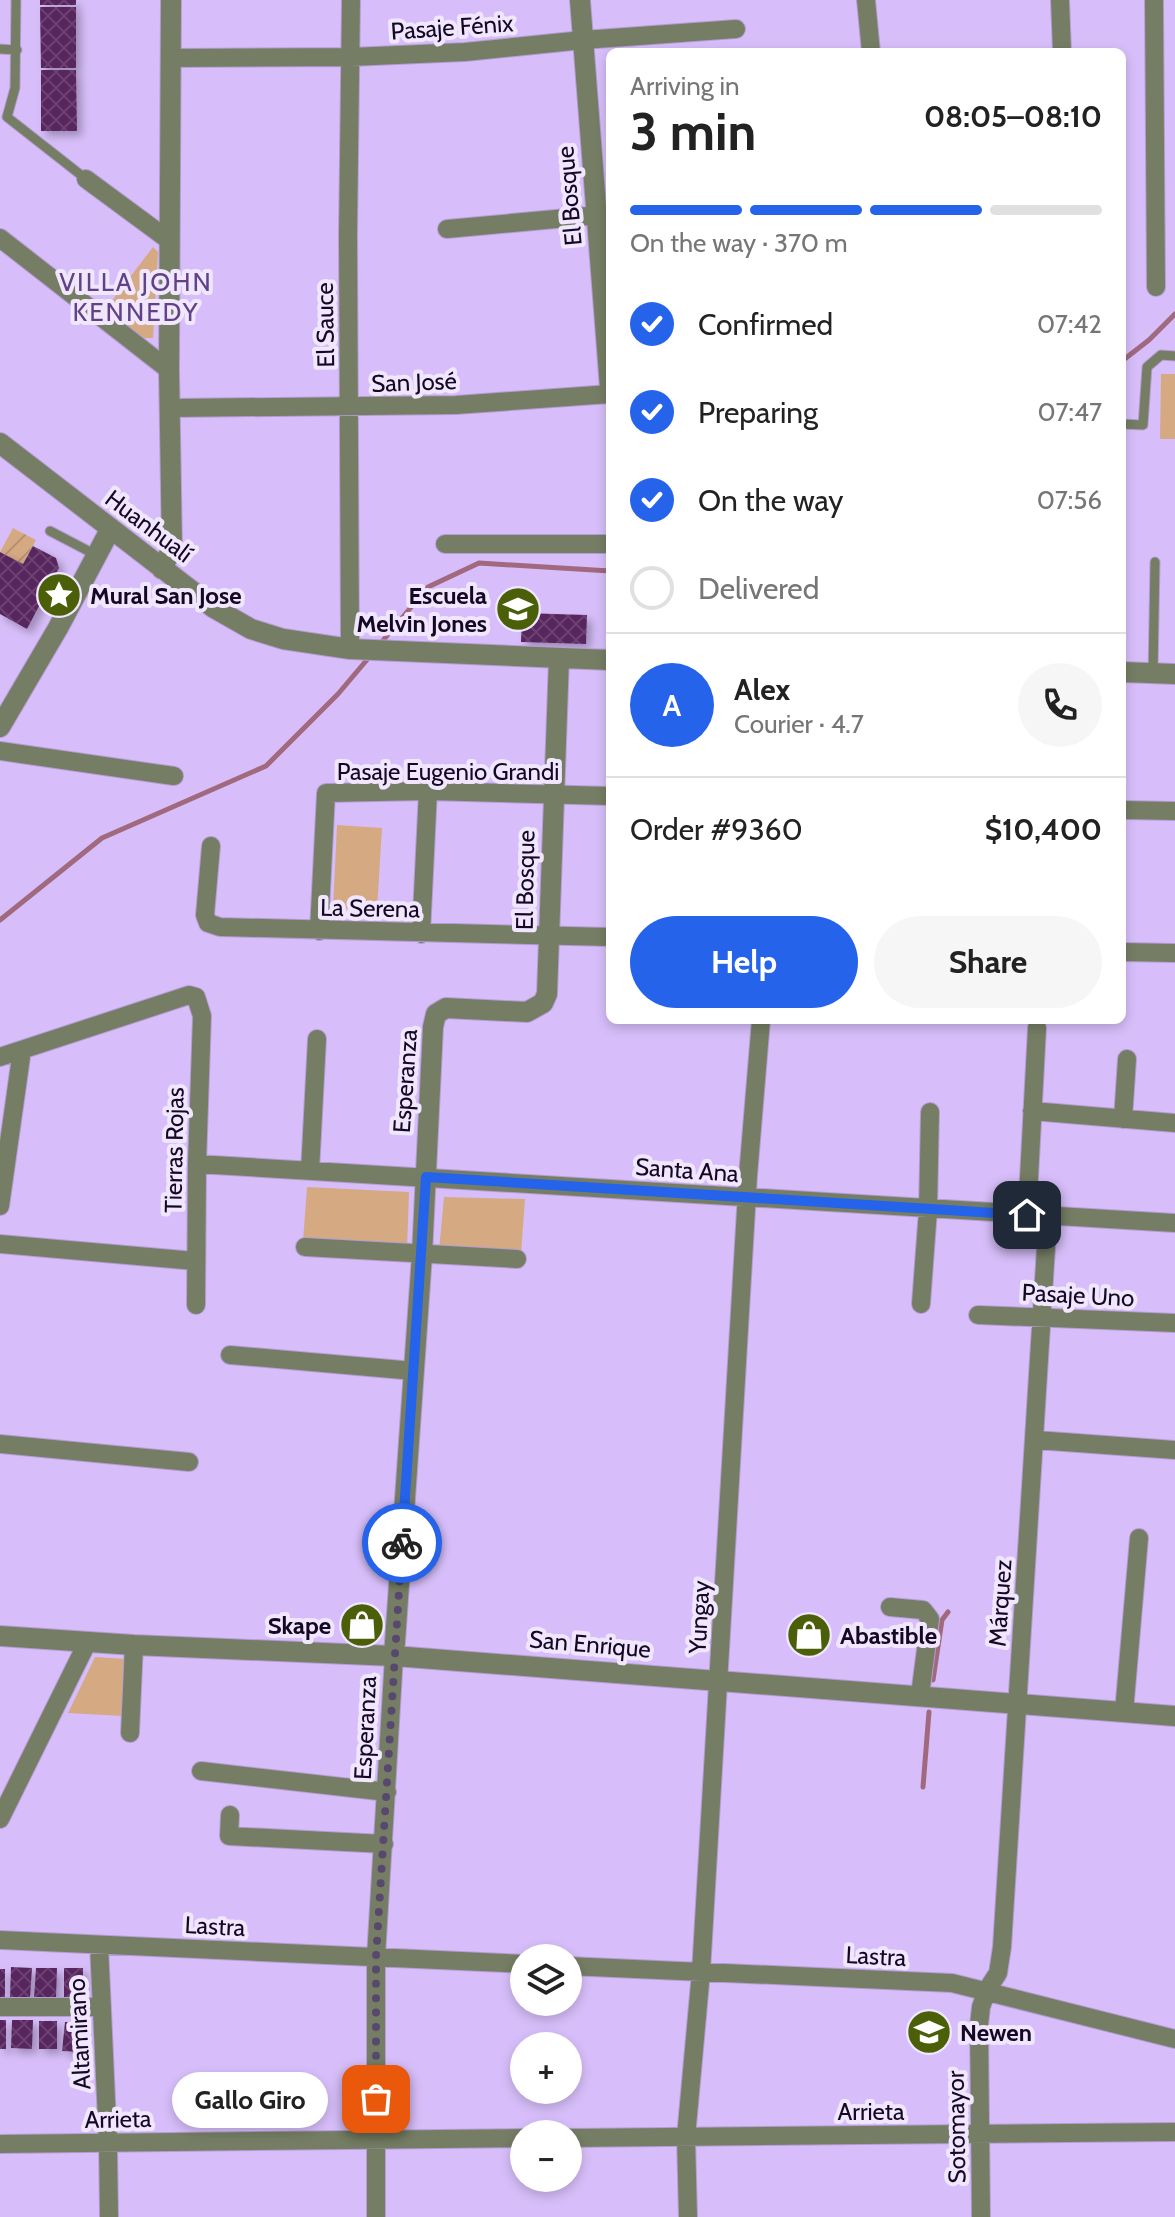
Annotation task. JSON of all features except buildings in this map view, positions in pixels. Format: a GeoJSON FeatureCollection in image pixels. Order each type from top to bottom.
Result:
{"type":"FeatureCollection","features":[{"type":"Feature","properties":{"kind":"street"},"geometry":{"type":"LineString","coordinates":[[162,569],[172,548],[169,370],[171,0]]}},
{"type":"Feature","properties":{"kind":"street","name":"El Sauce"},"geometry":{"type":"LineString","coordinates":[[351,0],[348,234],[357,650]]}},
{"type":"Feature","properties":{"kind":"street","name":"El Bosque"},"geometry":{"type":"LineString","coordinates":[[580,0],[604,215],[606,267]]}},
{"type":"Feature","properties":{"kind":"street"},"geometry":{"type":"LineString","coordinates":[[866,0],[872,48]]}},
{"type":"Feature","properties":{"kind":"street"},"geometry":{"type":"LineString","coordinates":[[1060,0],[1062,48]]}},
{"type":"Feature","properties":{"kind":"street"},"geometry":{"type":"LineString","coordinates":[[1154,0],[1156,287]]}},
{"type":"Feature","properties":{"kind":"street","name":"Pasaje Fénix"},"geometry":{"type":"LineString","coordinates":[[171,58],[351,57],[465,52],[736,29]]}},
{"type":"Feature","properties":{"kind":"street"},"geometry":{"type":"LineString","coordinates":[[86,179],[170,241]]}},
{"type":"Feature","properties":{"kind":"street"},"geometry":{"type":"LineString","coordinates":[[447,229],[604,215]]}},
{"type":"Feature","properties":{"kind":"street"},"geometry":{"type":"LineString","coordinates":[[0,238],[169,370]]}},
{"type":"Feature","properties":{"kind":"street","name":"San José"},"geometry":{"type":"LineString","coordinates":[[171,408],[456,405],[606,391]]}},
{"type":"Feature","properties":{"kind":"street","name":"Huanhualí"},"geometry":{"type":"LineString","coordinates":[[0,443],[214,608],[251,629],[283,639],[357,650],[606,660]]}},
{"type":"Feature","properties":{"kind":"street"},"geometry":{"type":"LineString","coordinates":[[0,727],[110,530]]}},
{"type":"Feature","properties":{"kind":"street"},"geometry":{"type":"LineString","coordinates":[[445,544],[606,544]]}},
{"type":"Feature","properties":{"kind":"street","name":"El Bosque"},"geometry":{"type":"LineString","coordinates":[[446,1008],[527,1012],[543,1003],[547,994],[559,658]]}},
{"type":"Feature","properties":{"kind":"street"},"geometry":{"type":"LineString","coordinates":[[1126,672],[1175,674]]}},
{"type":"Feature","properties":{"kind":"street"},"geometry":{"type":"LineString","coordinates":[[0,751],[174,776]]}},
{"type":"Feature","properties":{"kind":"street"},"geometry":{"type":"LineString","coordinates":[[421,934],[428,791]]}},
{"type":"Feature","properties":{"kind":"street","name":"Pasaje Eugenio Grandi"},"geometry":{"type":"LineString","coordinates":[[319,931],[326,793],[428,791],[606,796]]}},
{"type":"Feature","properties":{"kind":"street"},"geometry":{"type":"LineString","coordinates":[[1126,810],[1175,811]]}},
{"type":"Feature","properties":{"kind":"street","name":"La Serena"},"geometry":{"type":"LineString","coordinates":[[211,846],[205,915],[208,923],[220,927],[606,937]]}},
{"type":"Feature","properties":{"kind":"street"},"geometry":{"type":"LineString","coordinates":[[1126,952],[1175,953]]}},
{"type":"Feature","properties":{"kind":"street","name":"Tierras Rojas"},"geometry":{"type":"LineString","coordinates":[[22,1050],[189,995],[196,997],[202,1016],[196,1305]]}},
{"type":"Feature","properties":{"kind":"street","name":"Esperanza"},"geometry":{"type":"LineString","coordinates":[[376,2217],[376,1957],[422,1255],[433,1027],[436,1014],[446,1008]]}},
{"type":"Feature","properties":{"kind":"street","name":"Yungay"},"geometry":{"type":"LineString","coordinates":[[688,2217],[686,2137],[701,1972],[747,1198],[761,1024]]}},
{"type":"Feature","properties":{"kind":"street"},"geometry":{"type":"LineString","coordinates":[[1027,1215],[1037,1028]]}},
{"type":"Feature","properties":{"kind":"street"},"geometry":{"type":"LineString","coordinates":[[310,1171],[317,1039]]}},
{"type":"Feature","properties":{"kind":"street"},"geometry":{"type":"LineString","coordinates":[[0,1057],[22,1050],[0,1206]]}},
{"type":"Feature","properties":{"kind":"street"},"geometry":{"type":"LineString","coordinates":[[1123,1119],[1127,1059]]}},
{"type":"Feature","properties":{"kind":"street"},"geometry":{"type":"LineString","coordinates":[[1032,1111],[1175,1123]]}},
{"type":"Feature","properties":{"kind":"street"},"geometry":{"type":"LineString","coordinates":[[921,1304],[928,1210],[930,1112]]}},
{"type":"Feature","properties":{"kind":"street","name":"Santa Ana"},"geometry":{"type":"LineString","coordinates":[[197,1164],[1175,1223]]}},
{"type":"Feature","properties":{"kind":"street","name":"Márquez"},"geometry":{"type":"LineString","coordinates":[[987,1990],[998,1973],[1002,1947],[1048,1216]]}},
{"type":"Feature","properties":{"kind":"street"},"geometry":{"type":"LineString","coordinates":[[0,1244],[195,1261]]}},
{"type":"Feature","properties":{"kind":"street"},"geometry":{"type":"LineString","coordinates":[[305,1247],[517,1259]]}},
{"type":"Feature","properties":{"kind":"street","name":"Pasaje Uno"},"geometry":{"type":"LineString","coordinates":[[978,1315],[1175,1323]]}},
{"type":"Feature","properties":{"kind":"street"},"geometry":{"type":"LineString","coordinates":[[230,1355],[414,1371]]}},
{"type":"Feature","properties":{"kind":"street"},"geometry":{"type":"LineString","coordinates":[[1036,1440],[1175,1450]]}},
{"type":"Feature","properties":{"kind":"street"},"geometry":{"type":"LineString","coordinates":[[0,1444],[189,1462]]}},
{"type":"Feature","properties":{"kind":"street"},"geometry":{"type":"LineString","coordinates":[[1124,1712],[1139,1538]]}},
{"type":"Feature","properties":{"kind":"street"},"geometry":{"type":"LineString","coordinates":[[890,1607],[923,1610],[930,1619],[920,1695]]}},
{"type":"Feature","properties":{"kind":"street","name":"San Enrique"},"geometry":{"type":"LineString","coordinates":[[0,1636],[87,1643],[394,1656],[1175,1716]]}},
{"type":"Feature","properties":{"kind":"street"},"geometry":{"type":"LineString","coordinates":[[0,1819],[87,1643]]}},
{"type":"Feature","properties":{"kind":"street"},"geometry":{"type":"LineString","coordinates":[[130,1733],[134,1645]]}},
{"type":"Feature","properties":{"kind":"street"},"geometry":{"type":"LineString","coordinates":[[201,1771],[387,1792]]}},
{"type":"Feature","properties":{"kind":"street"},"geometry":{"type":"LineString","coordinates":[[230,1815],[229,1836],[384,1844]]}},
{"type":"Feature","properties":{"kind":"street","name":"Lastra"},"geometry":{"type":"LineString","coordinates":[[0,1940],[510,1963]]}},
{"type":"Feature","properties":{"kind":"street","name":"Altamirano"},"geometry":{"type":"LineString","coordinates":[[99,1945],[109,2217]]}},
{"type":"Feature","properties":{"kind":"street","name":"Lastra"},"geometry":{"type":"LineString","coordinates":[[582,1967],[952,1983],[1175,2039]]}},
{"type":"Feature","properties":{"kind":"street","name":"Sotomayor"},"geometry":{"type":"LineString","coordinates":[[981,2217],[979,2025],[987,1990]]}},
{"type":"Feature","properties":{"kind":"street"},"geometry":{"type":"LineString","coordinates":[[0,2007],[102,2007]]}},
{"type":"Feature","properties":{"kind":"street","name":"Arrieta"},"geometry":{"type":"LineString","coordinates":[[582,2138],[1175,2132]]}},
{"type":"Feature","properties":{"kind":"street","name":"Arrieta"},"geometry":{"type":"LineString","coordinates":[[0,2144],[510,2138]]}},
{"type":"Feature","properties":{"kind":"lane"},"geometry":{"type":"LineString","coordinates":[[16,0],[15,88],[7,117],[86,179]]}},
{"type":"Feature","properties":{"kind":"lane"},"geometry":{"type":"LineString","coordinates":[[0,49],[17,50]]}},
{"type":"Feature","properties":{"kind":"lane"},"geometry":{"type":"LineString","coordinates":[[1126,424],[1143,425],[1147,367],[1161,355],[1175,356]]}},
{"type":"Feature","properties":{"kind":"lane"},"geometry":{"type":"LineString","coordinates":[[50,531],[96,555]]}},
{"type":"Feature","properties":{"kind":"lane"},"geometry":{"type":"LineString","coordinates":[[1153,673],[1155,562]]}},
{"type":"Feature","properties":{"kind":"shaded area"},"geometry":{"type":"Polygon","coordinates":[[[153,247],[158,252],[153,338],[140,338],[104,311],[153,247]]]}},
{"type":"Feature","properties":{"kind":"shaded area"},"geometry":{"type":"Polygon","coordinates":[[[1161,374],[1175,374],[1175,439],[1160,439],[1161,374]]]}},
{"type":"Feature","properties":{"kind":"shaded area"},"geometry":{"type":"Polygon","coordinates":[[[13,528],[36,540],[23,564],[0,552],[13,528]]]}},
{"type":"Feature","properties":{"kind":"shaded area"},"geometry":{"type":"Polygon","coordinates":[[[337,825],[382,828],[377,910],[333,908],[337,825]]]}},
{"type":"Feature","properties":{"kind":"shaded area"},"geometry":{"type":"Polygon","coordinates":[[[307,1187],[409,1192],[407,1249],[303,1241],[307,1187]]]}},
{"type":"Feature","properties":{"kind":"shaded area"},"geometry":{"type":"Polygon","coordinates":[[[444,1197],[525,1199],[521,1254],[439,1250],[444,1197]]]}},
{"type":"Feature","properties":{"kind":"shaded area"},"geometry":{"type":"Polygon","coordinates":[[[95,1657],[127,1659],[123,1716],[68,1713],[95,1657]]]}},
{"type":"Feature","properties":{"kind":"waterway"},"geometry":{"type":"LineString","coordinates":[[1126,358],[1175,314]]}},
{"type":"Feature","properties":{"kind":"waterway"},"geometry":{"type":"LineString","coordinates":[[380,644],[428,587],[479,563],[606,571]]}},
{"type":"Feature","properties":{"kind":"waterway"},"geometry":{"type":"LineString","coordinates":[[0,920],[102,838],[266,766],[338,694],[371,655]]}},
{"type":"Feature","properties":{"kind":"waterway"},"geometry":{"type":"LineString","coordinates":[[933,1680],[942,1620],[948,1612]]}},
{"type":"Feature","properties":{"kind":"waterway"},"geometry":{"type":"LineString","coordinates":[[923,1787],[929,1712]]}},
{"type":"Feature","properties":{"kind":"way so far"},"geometry":{"type":"LineString","coordinates":[[376,2099],[376,1957],[402,1543]]}},
{"type":"Feature","properties":{"kind":"place","name":"Mural San Jose"},"geometry":{"type":"Point","coordinates":[59,595]}},
{"type":"Feature","properties":{"kind":"place","name":"Escuela Melvin Jones"},"geometry":{"type":"Point","coordinates":[518,609]}},
{"type":"Feature","properties":{"kind":"place","name":"Skape"},"geometry":{"type":"Point","coordinates":[362,1625]}},
{"type":"Feature","properties":{"kind":"place","name":"Abastible"},"geometry":{"type":"Point","coordinates":[809,1635]}},
{"type":"Feature","properties":{"kind":"place","name":"Newen"},"geometry":{"type":"Point","coordinates":[929,2032]}},
{"type":"Feature","properties":{"kind":"place","name":"Gallo Giro"},"geometry":{"type":"Point","coordinates":[376,2099]}},
{"type":"Feature","properties":{"kind":"district","name":"VILLA JOHN KENNEDY"},"geometry":{"type":"Point","coordinates":[136,297]}},
{"type":"Feature","properties":{"kind":"route"},"geometry":{"type":"LineString","coordinates":[[402,1543],[426,1177],[1027,1215]]}}]}
